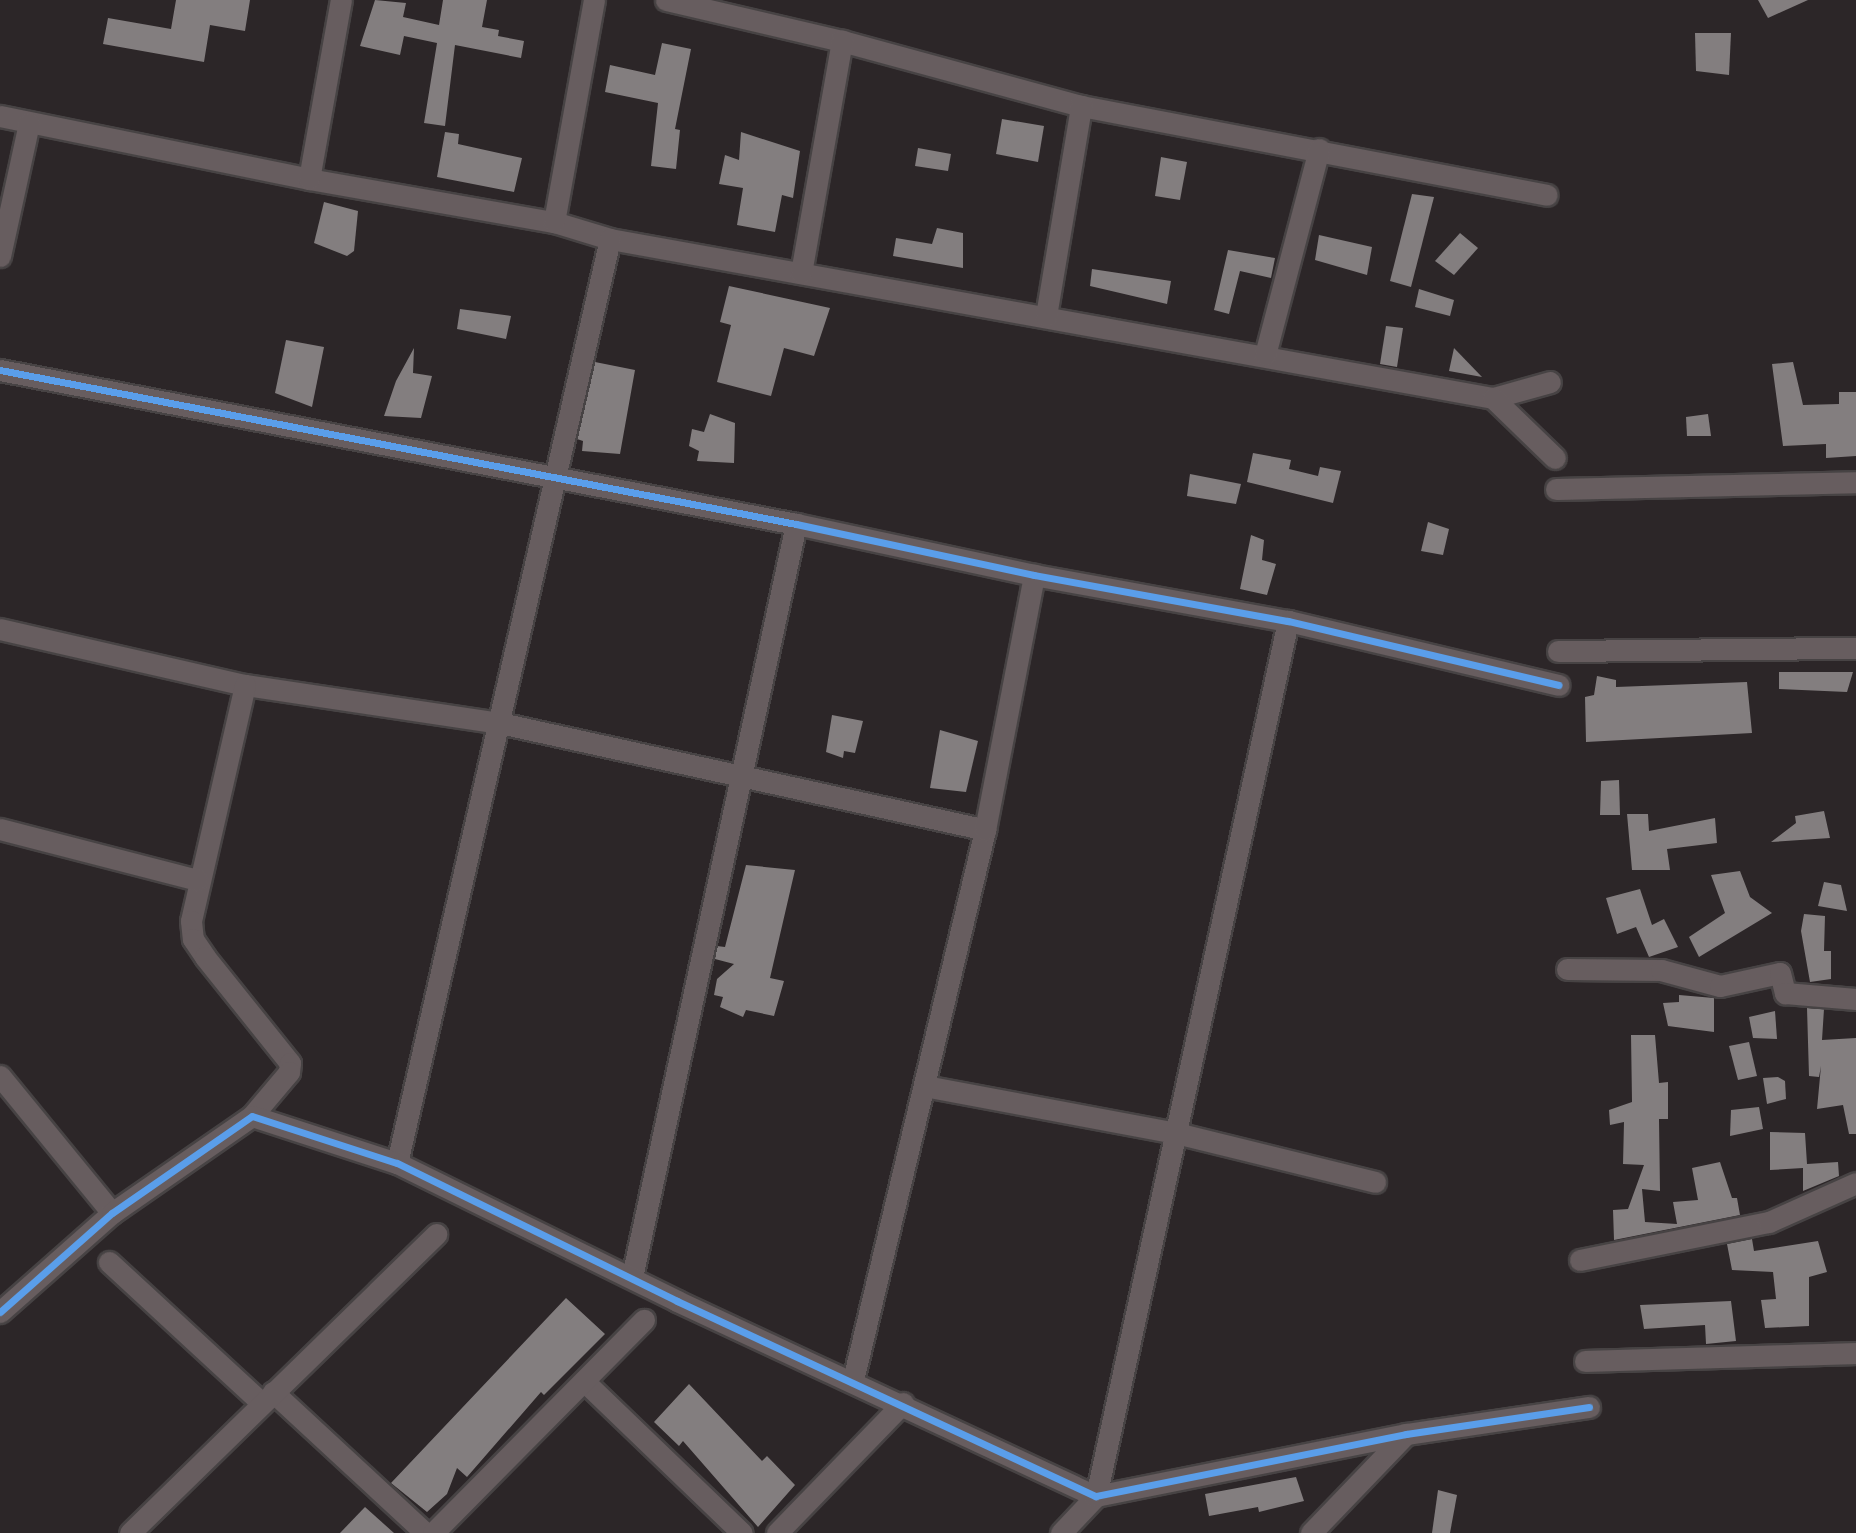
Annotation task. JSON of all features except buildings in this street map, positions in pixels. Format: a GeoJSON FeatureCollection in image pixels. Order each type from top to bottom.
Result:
{"type":"FeatureCollection","features":[{"type":"Feature","properties":{"kind":"street"},"geometry":{"type":"LineString","coordinates":[[309,179],[341,0]]}},
{"type":"Feature","properties":{"kind":"street"},"geometry":{"type":"LineString","coordinates":[[554,222],[594,0]]}},
{"type":"Feature","properties":{"kind":"street"},"geometry":{"type":"LineString","coordinates":[[666,0],[842,41],[1081,106],[1319,149],[1547,195]]}},
{"type":"Feature","properties":{"kind":"street"},"geometry":{"type":"LineString","coordinates":[[801,272],[842,41]]}},
{"type":"Feature","properties":{"kind":"street"},"geometry":{"type":"LineString","coordinates":[[1046,316],[1081,106]]}},
{"type":"Feature","properties":{"kind":"street"},"geometry":{"type":"LineString","coordinates":[[0,116],[309,179],[554,222],[610,239],[1493,398],[1550,382]]}},
{"type":"Feature","properties":{"kind":"street"},"geometry":{"type":"LineString","coordinates":[[0,256],[29,123]]}},
{"type":"Feature","properties":{"kind":"street"},"geometry":{"type":"LineString","coordinates":[[1265,355],[1319,149]]}},
{"type":"Feature","properties":{"kind":"street"},"geometry":{"type":"LineString","coordinates":[[397,1163],[610,239]]}},
{"type":"Feature","properties":{"kind":"street"},"geometry":{"type":"LineString","coordinates":[[0,370],[796,524],[1034,575],[1288,621],[1559,685]]}},
{"type":"Feature","properties":{"kind":"street"},"geometry":{"type":"LineString","coordinates":[[1493,398],[1555,458]]}},
{"type":"Feature","properties":{"kind":"street"},"geometry":{"type":"LineString","coordinates":[[1556,489],[1856,482]]}},
{"type":"Feature","properties":{"kind":"street"},"geometry":{"type":"LineString","coordinates":[[632,1277],[796,524]]}},
{"type":"Feature","properties":{"kind":"street"},"geometry":{"type":"LineString","coordinates":[[853,1380],[985,830],[1034,575]]}},
{"type":"Feature","properties":{"kind":"street"},"geometry":{"type":"LineString","coordinates":[[1061,1533],[1096,1496],[1288,621]]}},
{"type":"Feature","properties":{"kind":"street"},"geometry":{"type":"LineString","coordinates":[[0,629],[245,685],[500,723],[985,830]]}},
{"type":"Feature","properties":{"kind":"street"},"geometry":{"type":"LineString","coordinates":[[1558,651],[1856,648]]}},
{"type":"Feature","properties":{"kind":"street"},"geometry":{"type":"LineString","coordinates":[[0,1311],[112,1213],[252,1116],[289,1072],[290,1063],[193,939],[191,921],[197,880],[245,685]]}},
{"type":"Feature","properties":{"kind":"street"},"geometry":{"type":"LineString","coordinates":[[0,829],[197,880]]}},
{"type":"Feature","properties":{"kind":"street"},"geometry":{"type":"LineString","coordinates":[[1567,969],[1661,970],[1720,986],[1780,973],[1785,993],[1856,999]]}},
{"type":"Feature","properties":{"kind":"street"},"geometry":{"type":"LineString","coordinates":[[0,1076],[112,1213]]}},
{"type":"Feature","properties":{"kind":"street"},"geometry":{"type":"LineString","coordinates":[[925,1086],[1176,1133],[1375,1182]]}},
{"type":"Feature","properties":{"kind":"street"},"geometry":{"type":"LineString","coordinates":[[252,1116],[397,1163],[1096,1496],[1406,1434],[1589,1406]]}},
{"type":"Feature","properties":{"kind":"street"},"geometry":{"type":"LineString","coordinates":[[1580,1260],[1769,1222],[1856,1183]]}},
{"type":"Feature","properties":{"kind":"street"},"geometry":{"type":"LineString","coordinates":[[130,1533],[436,1234]]}},
{"type":"Feature","properties":{"kind":"street"},"geometry":{"type":"LineString","coordinates":[[109,1262],[425,1533]]}},
{"type":"Feature","properties":{"kind":"street"},"geometry":{"type":"LineString","coordinates":[[433,1533],[586,1383],[644,1320]]}},
{"type":"Feature","properties":{"kind":"street"},"geometry":{"type":"LineString","coordinates":[[1584,1361],[1856,1353]]}},
{"type":"Feature","properties":{"kind":"street"},"geometry":{"type":"LineString","coordinates":[[586,1383],[742,1533]]}},
{"type":"Feature","properties":{"kind":"street"},"geometry":{"type":"LineString","coordinates":[[777,1533],[903,1403]]}},
{"type":"Feature","properties":{"kind":"street"},"geometry":{"type":"LineString","coordinates":[[1311,1533],[1406,1434]]}},
{"type":"Feature","properties":{"kind":"cycle path"},"geometry":{"type":"LineString","coordinates":[[0,370],[796,524],[1034,575],[1288,621],[1559,685]]}},
{"type":"Feature","properties":{"kind":"cycle path"},"geometry":{"type":"LineString","coordinates":[[0,1312],[112,1213],[252,1116],[397,1163],[677,1301],[1096,1496],[1406,1434],[1589,1407]]}}]}
